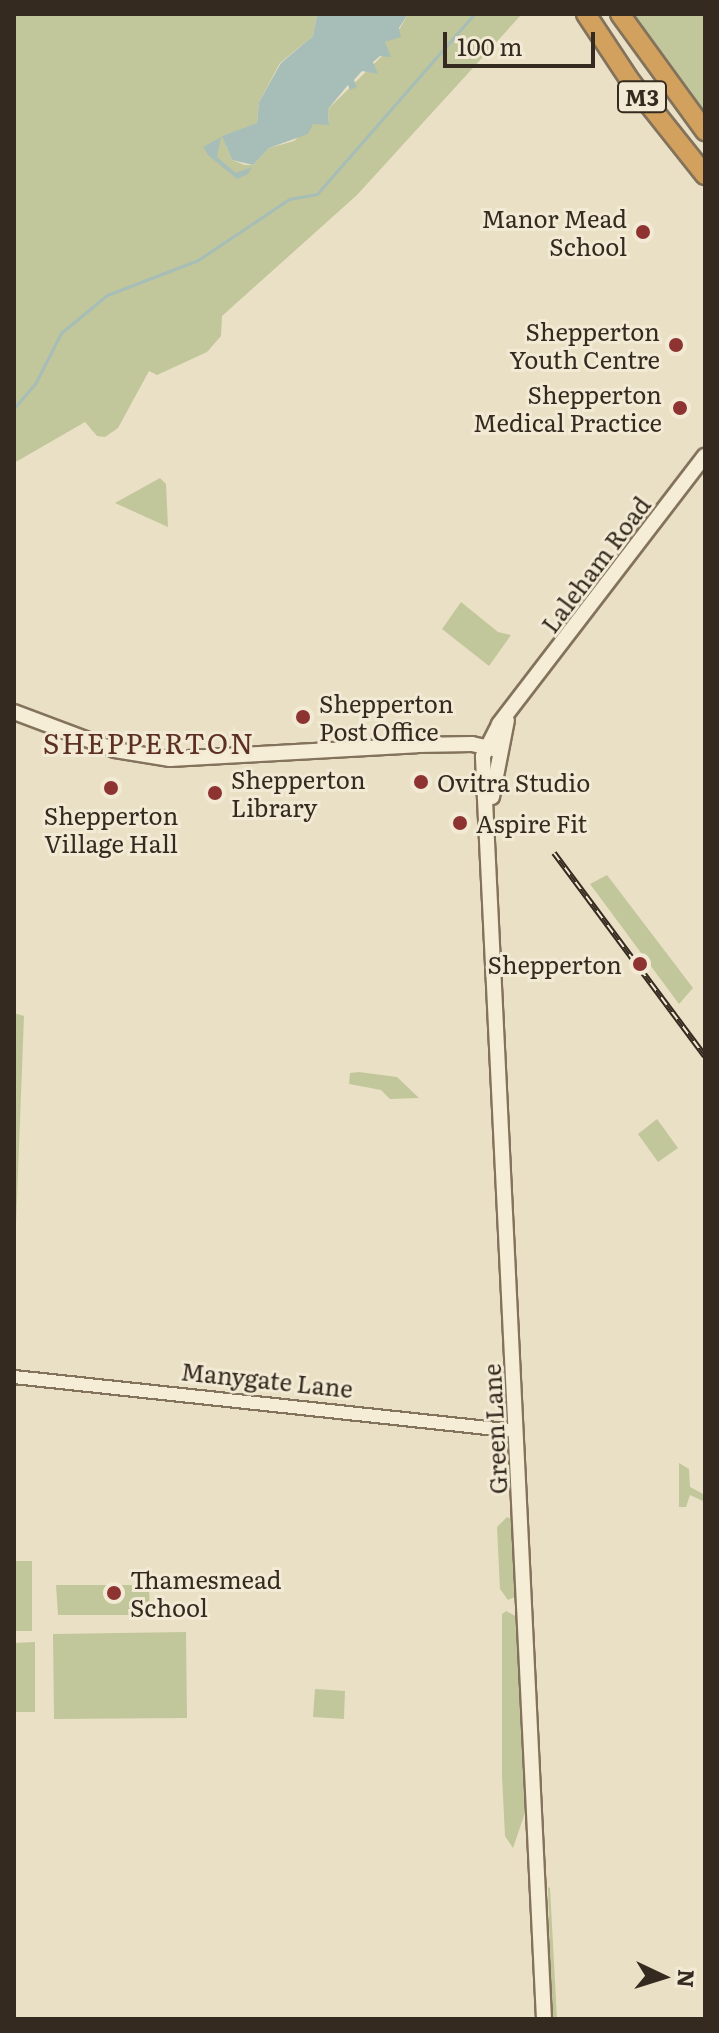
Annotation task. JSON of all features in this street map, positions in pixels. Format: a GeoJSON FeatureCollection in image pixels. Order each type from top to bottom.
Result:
{"type":"FeatureCollection","features":[{"type":"Feature","properties":{"kind":"highway","name":"M3"},"geometry":{"type":"LineString","coordinates":[[586,14],[631,82],[705,175]]}},
{"type":"Feature","properties":{"kind":"highway","name":"M3"},"geometry":{"type":"LineString","coordinates":[[620,14],[705,131]]}},
{"type":"Feature","properties":{"kind":"main road","name":"Laleham Road"},"geometry":{"type":"LineString","coordinates":[[490,753],[520,699],[705,456]]}},
{"type":"Feature","properties":{"kind":"main road"},"geometry":{"type":"LineString","coordinates":[[14,712],[115,750],[170,759],[400,747],[490,753]]}},
{"type":"Feature","properties":{"kind":"main road","name":"Green Lane"},"geometry":{"type":"LineString","coordinates":[[490,753],[489,836],[544,2019]]}},
{"type":"Feature","properties":{"kind":"street","name":"Manygate Lane"},"geometry":{"type":"LineString","coordinates":[[14,1377],[515,1431]]}},
{"type":"Feature","properties":{"kind":"green space"},"geometry":{"type":"Polygon","coordinates":[[[14,14],[317,14],[313,36],[280,63],[259,102],[257,123],[234,133],[226,146],[232,160],[253,165],[269,148],[294,141],[313,124],[329,124],[328,109],[382,56],[385,42],[395,37],[408,14],[522,14],[357,195],[222,316],[221,336],[207,352],[157,375],[149,371],[118,428],[105,437],[97,436],[85,422],[14,463],[14,14]]]}},
{"type":"Feature","properties":{"kind":"green space"},"geometry":{"type":"Polygon","coordinates":[[[631,14],[705,14],[705,113],[692,98],[631,14]]]}},
{"type":"Feature","properties":{"kind":"green space"},"geometry":{"type":"Polygon","coordinates":[[[160,478],[166,484],[168,527],[115,503],[160,478]]]}},
{"type":"Feature","properties":{"kind":"green space"},"geometry":{"type":"Polygon","coordinates":[[[461,602],[498,632],[511,635],[489,666],[442,629],[461,602]]]}},
{"type":"Feature","properties":{"kind":"green space"},"geometry":{"type":"Polygon","coordinates":[[[607,875],[693,988],[679,1004],[590,884],[607,875]]]}},
{"type":"Feature","properties":{"kind":"green space"},"geometry":{"type":"Polygon","coordinates":[[[14,1013],[24,1016],[14,1277],[14,1013]]]}},
{"type":"Feature","properties":{"kind":"green space"},"geometry":{"type":"Polygon","coordinates":[[[350,1073],[397,1077],[419,1098],[390,1099],[381,1090],[349,1084],[350,1073]]]}},
{"type":"Feature","properties":{"kind":"green space"},"geometry":{"type":"Polygon","coordinates":[[[657,1119],[678,1148],[658,1162],[638,1134],[657,1119]]]}},
{"type":"Feature","properties":{"kind":"green space"},"geometry":{"type":"Polygon","coordinates":[[[679,1463],[689,1469],[690,1487],[705,1495],[705,1502],[690,1495],[686,1507],[679,1507],[679,1463]]]}},
{"type":"Feature","properties":{"kind":"green space"},"geometry":{"type":"Polygon","coordinates":[[[507,1517],[514,1521],[519,1595],[508,1600],[500,1589],[497,1527],[507,1517]]]}},
{"type":"Feature","properties":{"kind":"green space"},"geometry":{"type":"Polygon","coordinates":[[[14,1561],[32,1561],[32,1631],[14,1631],[14,1561]]]}},
{"type":"Feature","properties":{"kind":"green space"},"geometry":{"type":"Polygon","coordinates":[[[56,1585],[149,1585],[150,1615],[58,1615],[56,1585]]]}},
{"type":"Feature","properties":{"kind":"green space"},"geometry":{"type":"Polygon","coordinates":[[[506,1611],[517,1617],[526,1810],[513,1848],[505,1836],[502,1776],[502,1614],[506,1611]]]}},
{"type":"Feature","properties":{"kind":"green space"},"geometry":{"type":"Polygon","coordinates":[[[186,1632],[187,1718],[54,1719],[53,1634],[186,1632]]]}},
{"type":"Feature","properties":{"kind":"green space"},"geometry":{"type":"Polygon","coordinates":[[[35,1642],[35,1712],[14,1712],[14,1643],[35,1642]]]}},
{"type":"Feature","properties":{"kind":"green space"},"geometry":{"type":"Polygon","coordinates":[[[315,1689],[345,1691],[344,1719],[313,1717],[315,1689]]]}},
{"type":"Feature","properties":{"kind":"green space"},"geometry":{"type":"Polygon","coordinates":[[[550,1888],[557,2019],[552,2019],[550,1888]]]}},
{"type":"Feature","properties":{"kind":"water"},"geometry":{"type":"Polygon","coordinates":[[[317,14],[408,14],[399,28],[401,37],[385,42],[391,57],[380,56],[373,62],[378,74],[362,71],[354,80],[357,87],[350,90],[348,85],[328,109],[329,125],[313,124],[308,134],[269,148],[253,165],[232,160],[222,136],[257,123],[259,102],[281,63],[313,36],[317,14]]]}},
{"type":"Feature","properties":{"kind":"water"},"geometry":{"type":"Polygon","coordinates":[[[221,137],[217,157],[236,173],[252,167],[248,174],[237,179],[208,155],[203,147],[221,137]]]}},
{"type":"Feature","properties":{"kind":"waterway"},"geometry":{"type":"LineString","coordinates":[[14,408],[35,384],[61,333],[107,295],[198,260],[289,199],[317,194],[474,14]]}},
{"type":"Feature","properties":{"kind":"railway"},"geometry":{"type":"LineString","coordinates":[[554,853],[705,1056]]}},
{"type":"Feature","properties":{"kind":"place","name":"Manor Mead School"},"geometry":{"type":"Point","coordinates":[643,232]}},
{"type":"Feature","properties":{"kind":"place","name":"Shepperton Youth Centre"},"geometry":{"type":"Point","coordinates":[676,345]}},
{"type":"Feature","properties":{"kind":"place","name":"Shepperton Medical Practice"},"geometry":{"type":"Point","coordinates":[680,408]}},
{"type":"Feature","properties":{"kind":"place","name":"Shepperton Post Office"},"geometry":{"type":"Point","coordinates":[303,717]}},
{"type":"Feature","properties":{"kind":"place","name":"Ovitra Studio"},"geometry":{"type":"Point","coordinates":[421,782]}},
{"type":"Feature","properties":{"kind":"place","name":"Shepperton Village Hall"},"geometry":{"type":"Point","coordinates":[111,788]}},
{"type":"Feature","properties":{"kind":"place","name":"Shepperton Library"},"geometry":{"type":"Point","coordinates":[215,793]}},
{"type":"Feature","properties":{"kind":"place","name":"Aspire Fit"},"geometry":{"type":"Point","coordinates":[460,823]}},
{"type":"Feature","properties":{"kind":"place","name":"Shepperton"},"geometry":{"type":"Point","coordinates":[640,964]}},
{"type":"Feature","properties":{"kind":"place","name":"Thamesmead School"},"geometry":{"type":"Point","coordinates":[114,1593]}},
{"type":"Feature","properties":{"kind":"district","name":"SHEPPERTON"},"geometry":{"type":"Point","coordinates":[149,742]}}]}
